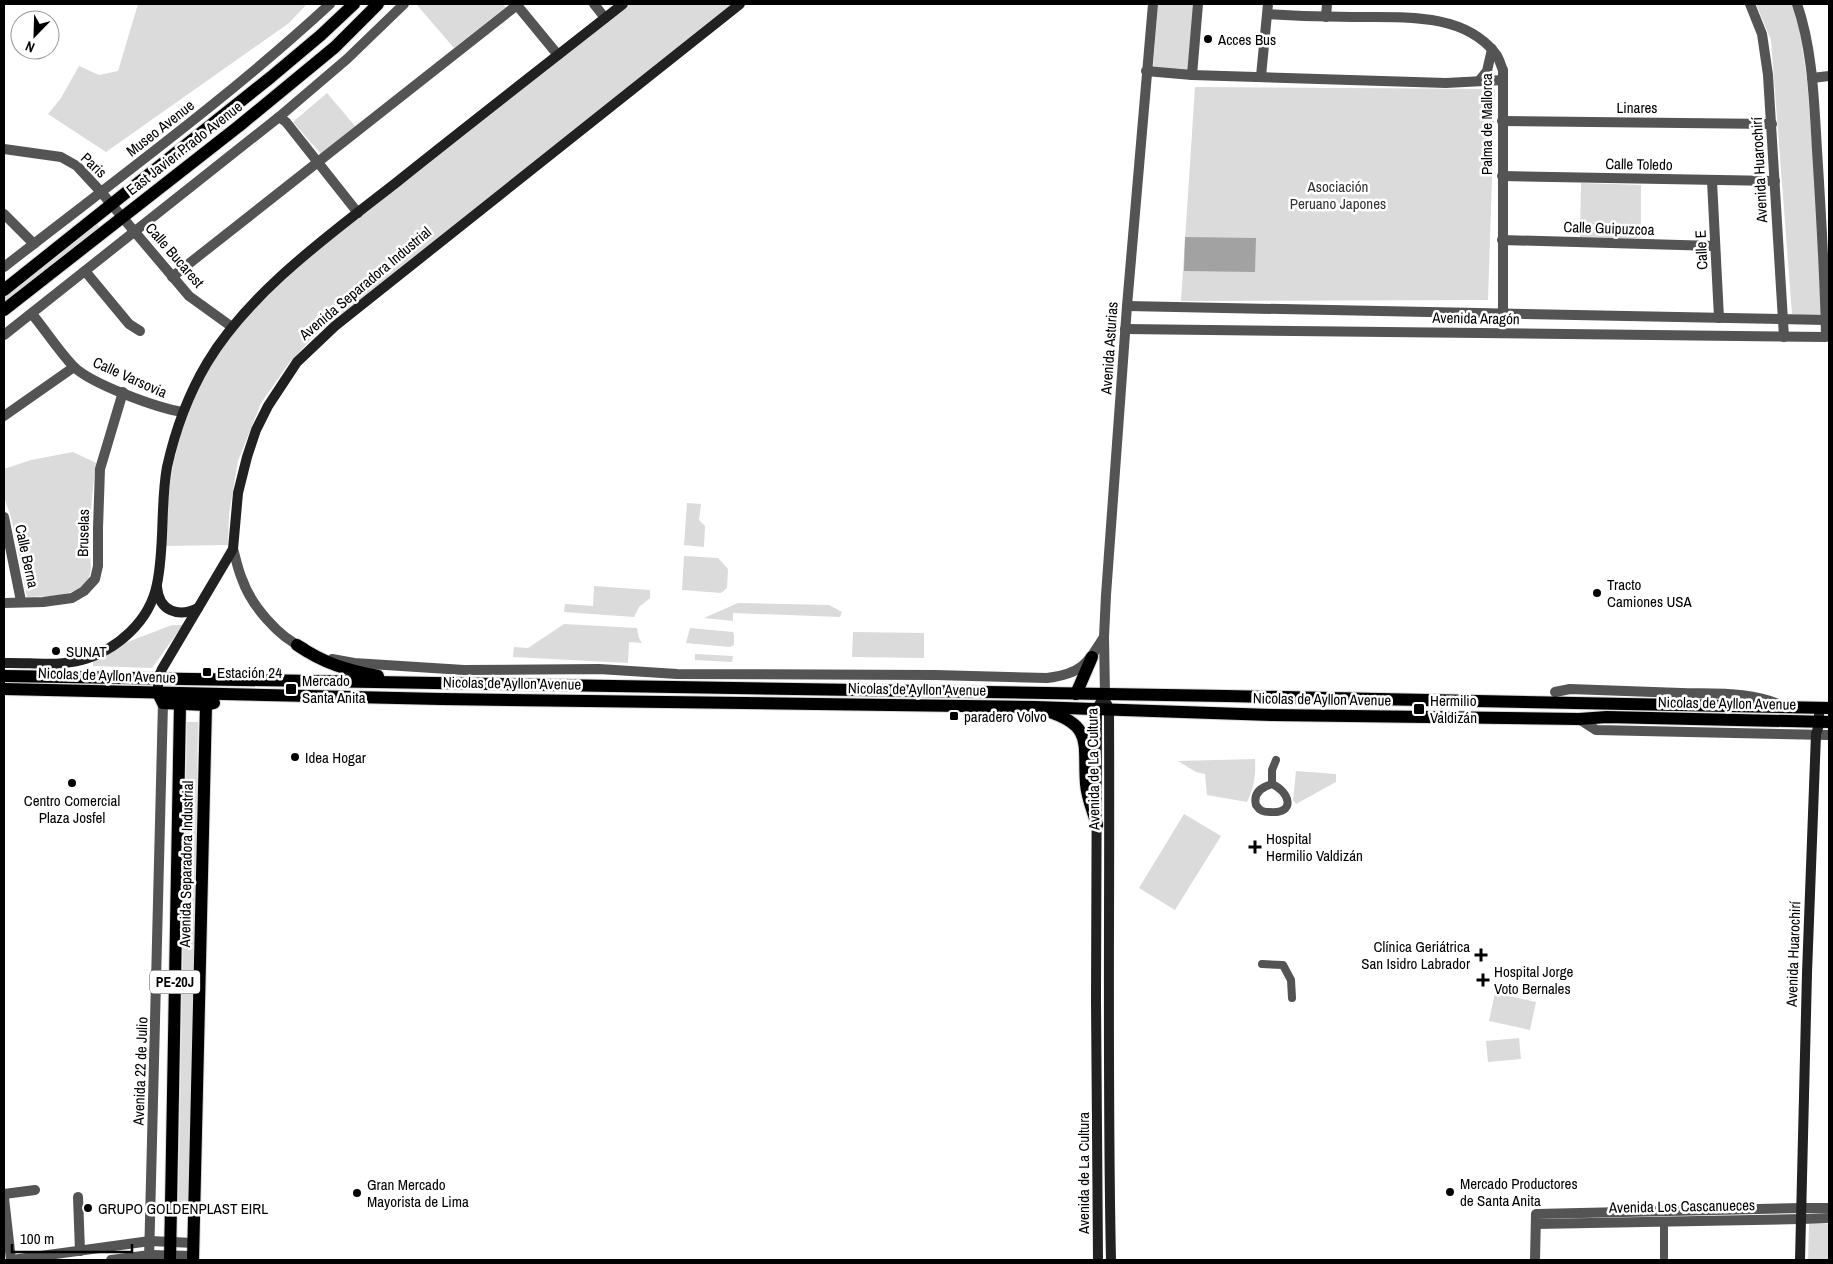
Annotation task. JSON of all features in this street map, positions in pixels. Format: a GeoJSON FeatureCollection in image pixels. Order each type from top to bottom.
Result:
{"type":"FeatureCollection","features":[{"type":"Feature","properties":{"kind":"main road","name":"East Javier Prado Avenue"},"geometry":{"type":"LineString","coordinates":[[4,290],[201,134],[314,41],[354,4]]}},
{"type":"Feature","properties":{"kind":"main road","name":"East Javier Prado Avenue"},"geometry":{"type":"LineString","coordinates":[[4,310],[207,151],[335,47],[378,4]]}},
{"type":"Feature","properties":{"kind":"main road"},"geometry":{"type":"LineString","coordinates":[[198,608],[189,613],[179,613],[170,610],[162,604],[157,586],[167,468],[183,412],[207,362],[232,327],[280,277],[358,213],[623,4]]}},
{"type":"Feature","properties":{"kind":"main road","name":"Avenida Separadora Industrial"},"geometry":{"type":"LineString","coordinates":[[161,698],[158,678],[168,657],[233,549],[238,492],[256,430],[268,406],[297,362],[334,326],[740,4]]}},
{"type":"Feature","properties":{"kind":"main road"},"geometry":{"type":"LineString","coordinates":[[201,134],[201,145],[207,151]]}},
{"type":"Feature","properties":{"kind":"main road"},"geometry":{"type":"LineString","coordinates":[[91,220],[98,219],[102,222],[103,233]]}},
{"type":"Feature","properties":{"kind":"main road","name":"Nicolas de Ayllon Avenue"},"geometry":{"type":"LineString","coordinates":[[4,663],[55,664],[79,661],[105,650],[127,635],[144,615],[157,586]]}},
{"type":"Feature","properties":{"kind":"main road"},"geometry":{"type":"LineString","coordinates":[[297,645],[326,663],[344,669],[408,683]]}},
{"type":"Feature","properties":{"kind":"main road"},"geometry":{"type":"LineString","coordinates":[[1076,694],[1092,657]]}},
{"type":"Feature","properties":{"kind":"main road","name":"Nicolas de Ayllon Avenue"},"geometry":{"type":"LineString","coordinates":[[4,676],[1105,695],[1554,698],[1710,712],[1822,726]]}},
{"type":"Feature","properties":{"kind":"main road","name":"Nicolas de Ayllon Avenue"},"geometry":{"type":"LineString","coordinates":[[4,689],[161,698],[240,695],[1103,708],[1271,715],[1579,719],[1787,707],[1824,708]]}},
{"type":"Feature","properties":{"kind":"main road"},"geometry":{"type":"LineString","coordinates":[[161,698],[180,704],[206,705],[240,695]]}},
{"type":"Feature","properties":{"kind":"main road","name":"Avenida de La Cultura"},"geometry":{"type":"LineString","coordinates":[[1098,1260],[1097,825],[1105,695]]}},
{"type":"Feature","properties":{"kind":"main road","name":"Avenida Separadora Industrial"},"geometry":{"type":"LineString","coordinates":[[170,1258],[180,704]]}},
{"type":"Feature","properties":{"kind":"main road","name":"Avenida Separadora Industrial"},"geometry":{"type":"LineString","coordinates":[[193,1258],[206,705]]}},
{"type":"Feature","properties":{"kind":"main road"},"geometry":{"type":"LineString","coordinates":[[1035,707],[1060,715],[1071,721],[1084,736],[1088,799],[1097,825]]}},
{"type":"Feature","properties":{"kind":"main road","name":"Avenida de La Cultura"},"geometry":{"type":"LineString","coordinates":[[1103,708],[1110,903],[1108,1011],[1110,1260]]}},
{"type":"Feature","properties":{"kind":"main road","name":"Avenida Huarochirí"},"geometry":{"type":"LineString","coordinates":[[1800,1260],[1807,973],[1824,708]]}},
{"type":"Feature","properties":{"kind":"main road"},"geometry":{"type":"LineString","coordinates":[[1708,732],[1710,712]]}},
{"type":"Feature","properties":{"kind":"main road"},"geometry":{"type":"LineString","coordinates":[[1096,1011],[1108,1011]]}},
{"type":"Feature","properties":{"kind":"street","name":"Museo Avenue"},"geometry":{"type":"LineString","coordinates":[[4,268],[179,134],[329,4]]}},
{"type":"Feature","properties":{"kind":"street"},"geometry":{"type":"LineString","coordinates":[[4,335],[280,117],[347,59],[404,4]]}},
{"type":"Feature","properties":{"kind":"street"},"geometry":{"type":"LineString","coordinates":[[172,277],[516,4],[558,55]]}},
{"type":"Feature","properties":{"kind":"street"},"geometry":{"type":"LineString","coordinates":[[594,4],[605,18]]}},
{"type":"Feature","properties":{"kind":"street","name":"Avenida Asturias"},"geometry":{"type":"LineString","coordinates":[[1105,695],[1104,637],[1127,306],[1153,4]]}},
{"type":"Feature","properties":{"kind":"street"},"geometry":{"type":"LineString","coordinates":[[1192,74],[1198,4]]}},
{"type":"Feature","properties":{"kind":"street"},"geometry":{"type":"LineString","coordinates":[[1326,17],[1327,4]]}},
{"type":"Feature","properties":{"kind":"street","name":"Avenida Huarochirí"},"geometry":{"type":"LineString","coordinates":[[1750,4],[1764,40],[1772,124],[1784,336]]}},
{"type":"Feature","properties":{"kind":"street"},"geometry":{"type":"LineString","coordinates":[[1797,4],[1812,78],[1827,277],[1826,320],[1828,337]]}},
{"type":"Feature","properties":{"kind":"street"},"geometry":{"type":"LineString","coordinates":[[1261,76],[1268,9]]}},
{"type":"Feature","properties":{"kind":"street","name":"Palma de Mallorca"},"geometry":{"type":"LineString","coordinates":[[1268,9],[1326,17],[1410,18],[1441,22],[1480,38],[1496,54],[1503,70],[1502,314]]}},
{"type":"Feature","properties":{"kind":"street"},"geometry":{"type":"LineString","coordinates":[[1479,81],[1487,71],[1492,49]]}},
{"type":"Feature","properties":{"kind":"street"},"geometry":{"type":"LineString","coordinates":[[1146,71],[1446,82],[1503,80]]}},
{"type":"Feature","properties":{"kind":"street"},"geometry":{"type":"LineString","coordinates":[[1812,78],[1829,76]]}},
{"type":"Feature","properties":{"kind":"street"},"geometry":{"type":"LineString","coordinates":[[280,117],[286,122],[358,213]]}},
{"type":"Feature","properties":{"kind":"street","name":"Linares"},"geometry":{"type":"LineString","coordinates":[[1502,121],[1772,124]]}},
{"type":"Feature","properties":{"kind":"street","name":"Paris"},"geometry":{"type":"LineString","coordinates":[[4,149],[61,157],[77,166],[123,217]]}},
{"type":"Feature","properties":{"kind":"street","name":"Calle Toledo"},"geometry":{"type":"LineString","coordinates":[[1502,176],[1775,182]]}},
{"type":"Feature","properties":{"kind":"street","name":"Calle E"},"geometry":{"type":"LineString","coordinates":[[1712,181],[1719,318]]}},
{"type":"Feature","properties":{"kind":"street"},"geometry":{"type":"LineString","coordinates":[[4,214],[34,244]]}},
{"type":"Feature","properties":{"kind":"street","name":"Calle Bucarest"},"geometry":{"type":"LineString","coordinates":[[123,217],[189,296],[232,327]]}},
{"type":"Feature","properties":{"kind":"street","name":"Calle Guipuzcoa"},"geometry":{"type":"LineString","coordinates":[[1502,240],[1715,246]]}},
{"type":"Feature","properties":{"kind":"street"},"geometry":{"type":"LineString","coordinates":[[85,271],[129,324],[140,331]]}},
{"type":"Feature","properties":{"kind":"street","name":"Avenida Aragón"},"geometry":{"type":"LineString","coordinates":[[1127,306],[1826,320]]}},
{"type":"Feature","properties":{"kind":"street","name":"Calle Varsovia"},"geometry":{"type":"LineString","coordinates":[[32,314],[74,366],[86,374],[165,409],[183,412]]}},
{"type":"Feature","properties":{"kind":"street","name":"Avenida Aragón"},"geometry":{"type":"LineString","coordinates":[[1126,329],[1828,337]]}},
{"type":"Feature","properties":{"kind":"street"},"geometry":{"type":"LineString","coordinates":[[4,416],[74,366]]}},
{"type":"Feature","properties":{"kind":"street","name":"Bruselas"},"geometry":{"type":"LineString","coordinates":[[4,602],[43,602],[72,598],[84,592],[95,579],[98,566],[100,469],[123,392]]}},
{"type":"Feature","properties":{"kind":"street","name":"Calle Berna"},"geometry":{"type":"LineString","coordinates":[[4,517],[21,601]]}},
{"type":"Feature","properties":{"kind":"street","name":"Nicolas de Ayllon Avenue"},"geometry":{"type":"LineString","coordinates":[[233,549],[242,581],[253,602],[266,618],[297,645],[327,657],[354,663],[464,670],[599,669],[677,674],[926,675],[1047,678],[1064,676],[1074,672],[1092,657]]}},
{"type":"Feature","properties":{"kind":"street"},"geometry":{"type":"LineString","coordinates":[[1092,657],[1104,637]]}},
{"type":"Feature","properties":{"kind":"street","name":"Nicolas de Ayllon Avenue"},"geometry":{"type":"LineString","coordinates":[[1554,698],[1570,689],[1743,695],[1768,698],[1787,707]]}},
{"type":"Feature","properties":{"kind":"street","name":"Avenida 22 de Julio"},"geometry":{"type":"LineString","coordinates":[[149,1257],[161,698]]}},
{"type":"Feature","properties":{"kind":"street"},"geometry":{"type":"LineString","coordinates":[[1579,719],[1596,730],[1708,732],[1822,726],[1829,735]]}},
{"type":"Feature","properties":{"kind":"street"},"geometry":{"type":"LineString","coordinates":[[1272,784],[1272,770],[1276,760]]}},
{"type":"Feature","properties":{"kind":"street"},"geometry":{"type":"LineString","coordinates":[[1272,784],[1284,793],[1287,802],[1287,808],[1280,813],[1263,812],[1256,805],[1256,795],[1260,789],[1272,784]]}},
{"type":"Feature","properties":{"kind":"street"},"geometry":{"type":"LineString","coordinates":[[1262,964],[1283,965],[1291,980],[1292,998]]}},
{"type":"Feature","properties":{"kind":"street"},"geometry":{"type":"LineString","coordinates":[[4,1194],[35,1190]]}},
{"type":"Feature","properties":{"kind":"street"},"geometry":{"type":"LineString","coordinates":[[78,1197],[80,1251]]}},
{"type":"Feature","properties":{"kind":"street"},"geometry":{"type":"LineString","coordinates":[[4,1198],[12,1260],[150,1241],[194,1243]]}},
{"type":"Feature","properties":{"kind":"street","name":"Avenida Los Cascanueces"},"geometry":{"type":"LineString","coordinates":[[1613,1217],[1664,1220],[1829,1208]]}},
{"type":"Feature","properties":{"kind":"street","name":"Avenida Los Cascanueces"},"geometry":{"type":"LineString","coordinates":[[1802,1209],[1829,1218]]}},
{"type":"Feature","properties":{"kind":"street","name":"Avenida Los Cascanueces"},"geometry":{"type":"LineString","coordinates":[[1535,1260],[1536,1219],[1732,1215]]}},
{"type":"Feature","properties":{"kind":"street"},"geometry":{"type":"LineString","coordinates":[[1664,1220],[1664,1260]]}},
{"type":"Feature","properties":{"kind":"street"},"geometry":{"type":"LineString","coordinates":[[111,1260],[149,1257],[193,1258]]}},
{"type":"Feature","properties":{"kind":"green space"},"geometry":{"type":"Polygon","coordinates":[[[138,4],[307,4],[289,23],[106,152],[48,114],[61,98],[79,66],[99,75],[118,71],[138,4]]]}},
{"type":"Feature","properties":{"kind":"green space"},"geometry":{"type":"Polygon","coordinates":[[[502,4],[506,7],[454,48],[417,5],[502,4]]]}},
{"type":"Feature","properties":{"kind":"green space"},"geometry":{"type":"Polygon","coordinates":[[[630,4],[740,4],[315,335],[289,363],[261,403],[238,461],[229,514],[228,545],[165,546],[167,505],[173,465],[186,412],[213,361],[233,331],[276,285],[369,209],[630,4]]]}},
{"type":"Feature","properties":{"kind":"green space"},"geometry":{"type":"Polygon","coordinates":[[[1158,4],[1194,4],[1189,71],[1153,68],[1158,4]]]}},
{"type":"Feature","properties":{"kind":"green space"},"geometry":{"type":"Polygon","coordinates":[[[1756,4],[1793,4],[1798,19],[1807,80],[1822,275],[1820,318],[1792,314],[1771,40],[1756,4]]]}},
{"type":"Feature","properties":{"kind":"green space","name":"Asociación Peruano Japones"},"geometry":{"type":"Polygon","coordinates":[[[1195,87],[1495,89],[1488,300],[1181,301],[1195,87]]]}},
{"type":"Feature","properties":{"kind":"green space"},"geometry":{"type":"Polygon","coordinates":[[[327,93],[355,126],[321,154],[293,122],[327,93]]]}},
{"type":"Feature","properties":{"kind":"green space"},"geometry":{"type":"Polygon","coordinates":[[[1581,183],[1641,185],[1641,238],[1580,238],[1581,183]]]}},
{"type":"Feature","properties":{"kind":"green space"},"geometry":{"type":"Polygon","coordinates":[[[97,223],[99,227],[4,307],[4,297],[97,223]]]}},
{"type":"Feature","properties":{"kind":"green space"},"geometry":{"type":"Polygon","coordinates":[[[73,452],[96,463],[90,521],[90,573],[86,582],[74,591],[66,594],[27,597],[11,517],[4,497],[4,469],[31,460],[73,452]]]}},
{"type":"Feature","properties":{"kind":"green space"},"geometry":{"type":"Polygon","coordinates":[[[687,503],[701,504],[699,520],[705,526],[704,547],[684,545],[687,503]]]}},
{"type":"Feature","properties":{"kind":"green space"},"geometry":{"type":"Polygon","coordinates":[[[684,556],[718,558],[728,569],[727,588],[721,593],[682,590],[684,556]]]}},
{"type":"Feature","properties":{"kind":"green space"},"geometry":{"type":"Polygon","coordinates":[[[594,586],[650,590],[650,598],[639,607],[634,617],[564,612],[565,604],[593,606],[594,586]]]}},
{"type":"Feature","properties":{"kind":"green space"},"geometry":{"type":"Polygon","coordinates":[[[738,603],[829,605],[842,612],[840,617],[733,613],[733,621],[704,618],[738,603]]]}},
{"type":"Feature","properties":{"kind":"green space"},"geometry":{"type":"Polygon","coordinates":[[[564,624],[637,628],[642,643],[629,642],[628,663],[513,657],[514,647],[528,648],[564,624]]]}},
{"type":"Feature","properties":{"kind":"green space"},"geometry":{"type":"Polygon","coordinates":[[[172,625],[183,625],[152,668],[93,666],[93,661],[125,643],[172,625]]]}},
{"type":"Feature","properties":{"kind":"green space"},"geometry":{"type":"Polygon","coordinates":[[[690,628],[733,632],[734,645],[730,647],[686,643],[690,628]]]}},
{"type":"Feature","properties":{"kind":"green space"},"geometry":{"type":"Polygon","coordinates":[[[853,632],[924,633],[924,658],[852,657],[853,632]]]}},
{"type":"Feature","properties":{"kind":"green space"},"geometry":{"type":"Polygon","coordinates":[[[695,654],[733,656],[732,662],[695,660],[695,654]]]}},
{"type":"Feature","properties":{"kind":"green space"},"geometry":{"type":"Polygon","coordinates":[[[187,722],[198,722],[190,1210],[178,1212],[187,722]]]}},
{"type":"Feature","properties":{"kind":"green space"},"geometry":{"type":"Polygon","coordinates":[[[1255,759],[1254,781],[1247,802],[1207,795],[1205,774],[1196,772],[1178,761],[1255,759]]]}},
{"type":"Feature","properties":{"kind":"green space"},"geometry":{"type":"Polygon","coordinates":[[[1296,771],[1336,774],[1336,782],[1296,804],[1293,800],[1296,771]]]}},
{"type":"Feature","properties":{"kind":"green space"},"geometry":{"type":"Polygon","coordinates":[[[1184,814],[1221,836],[1175,910],[1139,888],[1184,814]]]}},
{"type":"Feature","properties":{"kind":"green space"},"geometry":{"type":"Polygon","coordinates":[[[1495,993],[1536,1002],[1530,1030],[1489,1021],[1495,993]]]}},
{"type":"Feature","properties":{"kind":"green space"},"geometry":{"type":"Polygon","coordinates":[[[1519,1038],[1521,1059],[1488,1062],[1486,1041],[1519,1038]]]}},
{"type":"Feature","properties":{"kind":"green space"},"geometry":{"type":"Polygon","coordinates":[[[1809,1223],[1829,1224],[1829,1260],[1808,1260],[1809,1223]]]}},
{"type":"Feature","properties":{"kind":"shaded area"},"geometry":{"type":"Polygon","coordinates":[[[1185,237],[1256,238],[1255,272],[1184,271],[1185,237]]]}},
{"type":"Feature","properties":{"kind":"place","name":"Acces Bus"},"geometry":{"type":"Point","coordinates":[1208,39]}},
{"type":"Feature","properties":{"kind":"place","name":"Tracto Camiones USA"},"geometry":{"type":"Point","coordinates":[1597,593]}},
{"type":"Feature","properties":{"kind":"place","name":"SUNAT"},"geometry":{"type":"Point","coordinates":[56,651]}},
{"type":"Feature","properties":{"kind":"place","name":"Estación 24"},"geometry":{"type":"Point","coordinates":[207,672]}},
{"type":"Feature","properties":{"kind":"place","name":"Mercado Santa Anita"},"geometry":{"type":"Point","coordinates":[291,689]}},
{"type":"Feature","properties":{"kind":"place","name":"Hermilio Valdizán"},"geometry":{"type":"Point","coordinates":[1419,709]}},
{"type":"Feature","properties":{"kind":"place","name":"paradero Volvo"},"geometry":{"type":"Point","coordinates":[954,716]}},
{"type":"Feature","properties":{"kind":"place","name":"Idea Hogar"},"geometry":{"type":"Point","coordinates":[295,757]}},
{"type":"Feature","properties":{"kind":"place","name":"Centro Comercial Plaza Josfel"},"geometry":{"type":"Point","coordinates":[72,783]}},
{"type":"Feature","properties":{"kind":"place","name":"Hospital Hermilio Valdizán"},"geometry":{"type":"Point","coordinates":[1255,847]}},
{"type":"Feature","properties":{"kind":"place","name":"Clínica Geriátrica San Isidro Labrador"},"geometry":{"type":"Point","coordinates":[1481,955]}},
{"type":"Feature","properties":{"kind":"place","name":"Hospital Jorge Voto Bernales"},"geometry":{"type":"Point","coordinates":[1483,980]}},
{"type":"Feature","properties":{"kind":"place","name":"Mercado Productores de Santa Anita"},"geometry":{"type":"Point","coordinates":[1450,1192]}},
{"type":"Feature","properties":{"kind":"place","name":"Gran Mercado Mayorista de Lima"},"geometry":{"type":"Point","coordinates":[357,1193]}},
{"type":"Feature","properties":{"kind":"place","name":"GRUPO GOLDENPLAST EIRL"},"geometry":{"type":"Point","coordinates":[88,1208]}}]}
